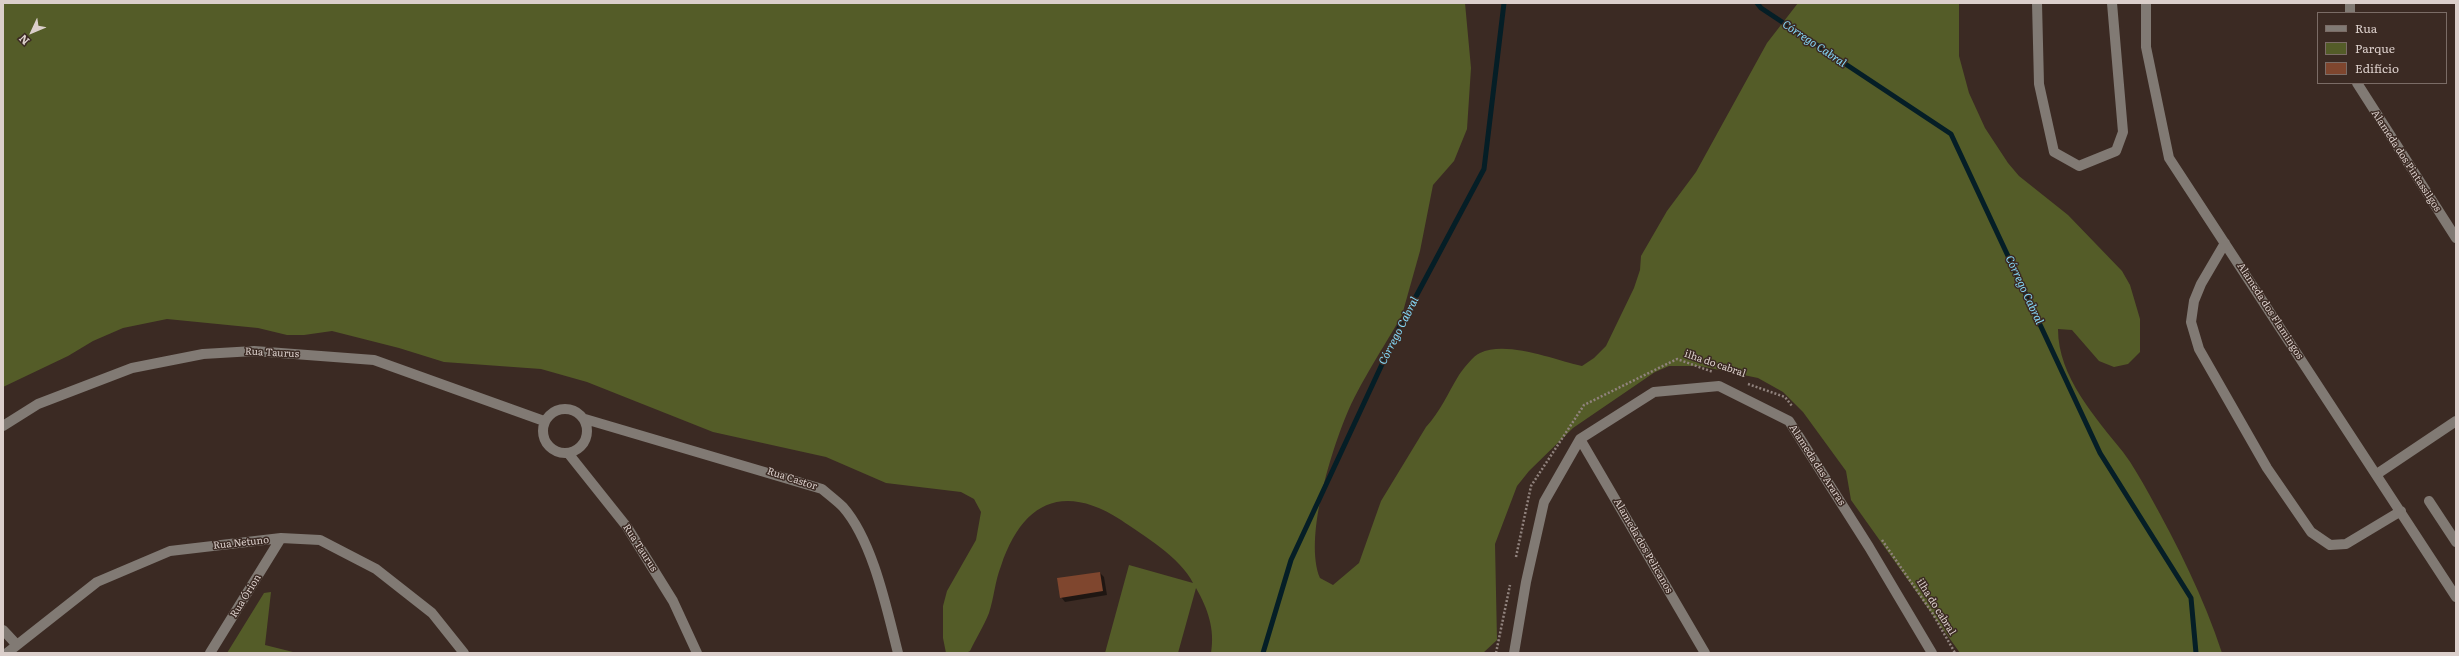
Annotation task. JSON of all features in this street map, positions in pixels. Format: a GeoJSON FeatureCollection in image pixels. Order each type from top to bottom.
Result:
{"type":"FeatureCollection","features":[{"type":"Feature","properties":{"kind":"street"},"geometry":{"type":"LineString","coordinates":[[2036,3],[2039,84],[2054,152],[2079,166],[2116,151],[2123,132],[2112,3]]}},
{"type":"Feature","properties":{"kind":"street","name":"Alameda dos Flamingos"},"geometry":{"type":"LineString","coordinates":[[2146,3],[2146,47],[2170,158],[2456,597]]}},
{"type":"Feature","properties":{"kind":"street","name":"Alameda dos Pintassilgos"},"geometry":{"type":"LineString","coordinates":[[2358,84],[2456,238]]}},
{"type":"Feature","properties":{"kind":"street"},"geometry":{"type":"LineString","coordinates":[[2225,243],[2201,284],[2194,301],[2191,322],[2199,349],[2267,468],[2311,532],[2330,545],[2346,544],[2401,511]]}},
{"type":"Feature","properties":{"kind":"street","name":"Rua Taurus"},"geometry":{"type":"LineString","coordinates":[[3,426],[38,404],[132,368],[203,354],[254,351],[374,360],[544,422]]}},
{"type":"Feature","properties":{"kind":"street","name":"Alameda das Araras"},"geometry":{"type":"LineString","coordinates":[[1514,653],[1526,582],[1544,502],[1580,439],[1654,392],[1718,386],[1789,421],[1870,547],[1932,653]]}},
{"type":"Feature","properties":{"kind":"street"},"geometry":{"type":"LineString","coordinates":[[564,408],[579,413],[585,420],[588,428],[585,441],[576,451],[568,453],[556,452],[547,444],[542,433],[544,422],[552,412],[564,408]]}},
{"type":"Feature","properties":{"kind":"street","name":"Rua Castor"},"geometry":{"type":"LineString","coordinates":[[585,420],[822,489],[843,508],[859,531],[879,582],[898,653]]}},
{"type":"Feature","properties":{"kind":"street"},"geometry":{"type":"LineString","coordinates":[[2377,474],[2456,421]]}},
{"type":"Feature","properties":{"kind":"street","name":"Alameda dos Pelicanos"},"geometry":{"type":"LineString","coordinates":[[1580,439],[1705,653]]}},
{"type":"Feature","properties":{"kind":"street","name":"Rua Taurus"},"geometry":{"type":"LineString","coordinates":[[568,453],[627,527],[673,601],[697,653]]}},
{"type":"Feature","properties":{"kind":"street"},"geometry":{"type":"LineString","coordinates":[[2429,501],[2456,542]]}},
{"type":"Feature","properties":{"kind":"street","name":"Rua Netuno"},"geometry":{"type":"LineString","coordinates":[[7,653],[97,582],[170,551],[281,538],[320,540],[376,569],[432,613],[464,653]]}},
{"type":"Feature","properties":{"kind":"street","name":"Rua Órion"},"geometry":{"type":"LineString","coordinates":[[210,653],[281,538]]}},
{"type":"Feature","properties":{"kind":"street"},"geometry":{"type":"LineString","coordinates":[[3,630],[17,645]]}},
{"type":"Feature","properties":{"kind":"path","name":"ilha do cabral"},"geometry":{"type":"LineString","coordinates":[[1515,562],[1531,486],[1584,405],[1677,359],[1720,374]]}},
{"type":"Feature","properties":{"kind":"path","name":"ilha do cabral"},"geometry":{"type":"LineString","coordinates":[[1742,382],[1786,397],[1794,410]]}},
{"type":"Feature","properties":{"kind":"path","name":"ilha do cabral"},"geometry":{"type":"LineString","coordinates":[[1879,535],[1933,614],[1955,653]]}},
{"type":"Feature","properties":{"kind":"path"},"geometry":{"type":"LineString","coordinates":[[1496,653],[1512,577]]}},
{"type":"Feature","properties":{"kind":"green space"},"geometry":{"type":"Polygon","coordinates":[[[3,3],[1465,3],[1471,68],[1467,129],[1454,161],[1433,185],[1420,251],[1402,315],[1351,404],[1333,452],[1321,497],[1315,542],[1316,561],[1320,578],[1333,585],[1359,563],[1381,501],[1426,427],[1440,409],[1459,375],[1474,357],[1480,353],[1491,350],[1517,350],[1531,352],[1582,366],[1594,358],[1606,346],[1634,288],[1640,270],[1641,256],[1667,211],[1696,172],[1767,43],[1798,3],[1959,3],[1959,56],[1969,93],[1985,128],[2008,163],[2019,176],[2068,215],[2122,271],[2130,285],[2140,319],[2140,352],[2128,364],[2114,367],[2099,361],[2072,330],[2058,329],[2064,364],[2080,396],[2123,452],[2137,473],[2170,532],[2207,612],[2222,653],[1960,653],[1851,500],[1846,471],[1803,412],[1783,392],[1758,378],[1700,366],[1669,366],[1655,372],[1573,428],[1529,471],[1517,486],[1495,544],[1497,640],[1483,653],[1211,653],[1212,636],[1210,619],[1196,588],[1178,653],[1105,653],[1129,565],[1193,583],[1180,565],[1171,556],[1121,520],[1100,508],[1080,502],[1063,501],[1047,505],[1033,514],[1020,527],[1010,544],[1001,566],[985,623],[970,651],[966,653],[946,653],[943,638],[943,606],[947,591],[976,540],[981,512],[974,499],[961,492],[886,483],[826,457],[713,432],[587,382],[541,369],[444,362],[399,348],[332,331],[304,335],[287,335],[258,328],[167,319],[123,328],[93,341],[68,356],[3,387],[3,3]]]}},
{"type":"Feature","properties":{"kind":"green space"},"geometry":{"type":"Polygon","coordinates":[[[271,592],[265,645],[297,653],[227,653],[264,593],[271,592]]]}},
{"type":"Feature","properties":{"kind":"building"},"geometry":{"type":"Polygon","coordinates":[[[1100,572],[1103,591],[1060,598],[1057,578],[1100,572]]]}},
{"type":"Feature","properties":{"kind":"waterway","name":"Córrego Cabral"},"geometry":{"type":"LineString","coordinates":[[1263,653],[1291,560],[1397,332],[1484,169],[1504,3]]}},
{"type":"Feature","properties":{"kind":"waterway","name":"Córrego Cabral"},"geometry":{"type":"LineString","coordinates":[[1757,3],[1761,8],[1951,134],[2100,453],[2191,598],[2196,653]]}}]}
